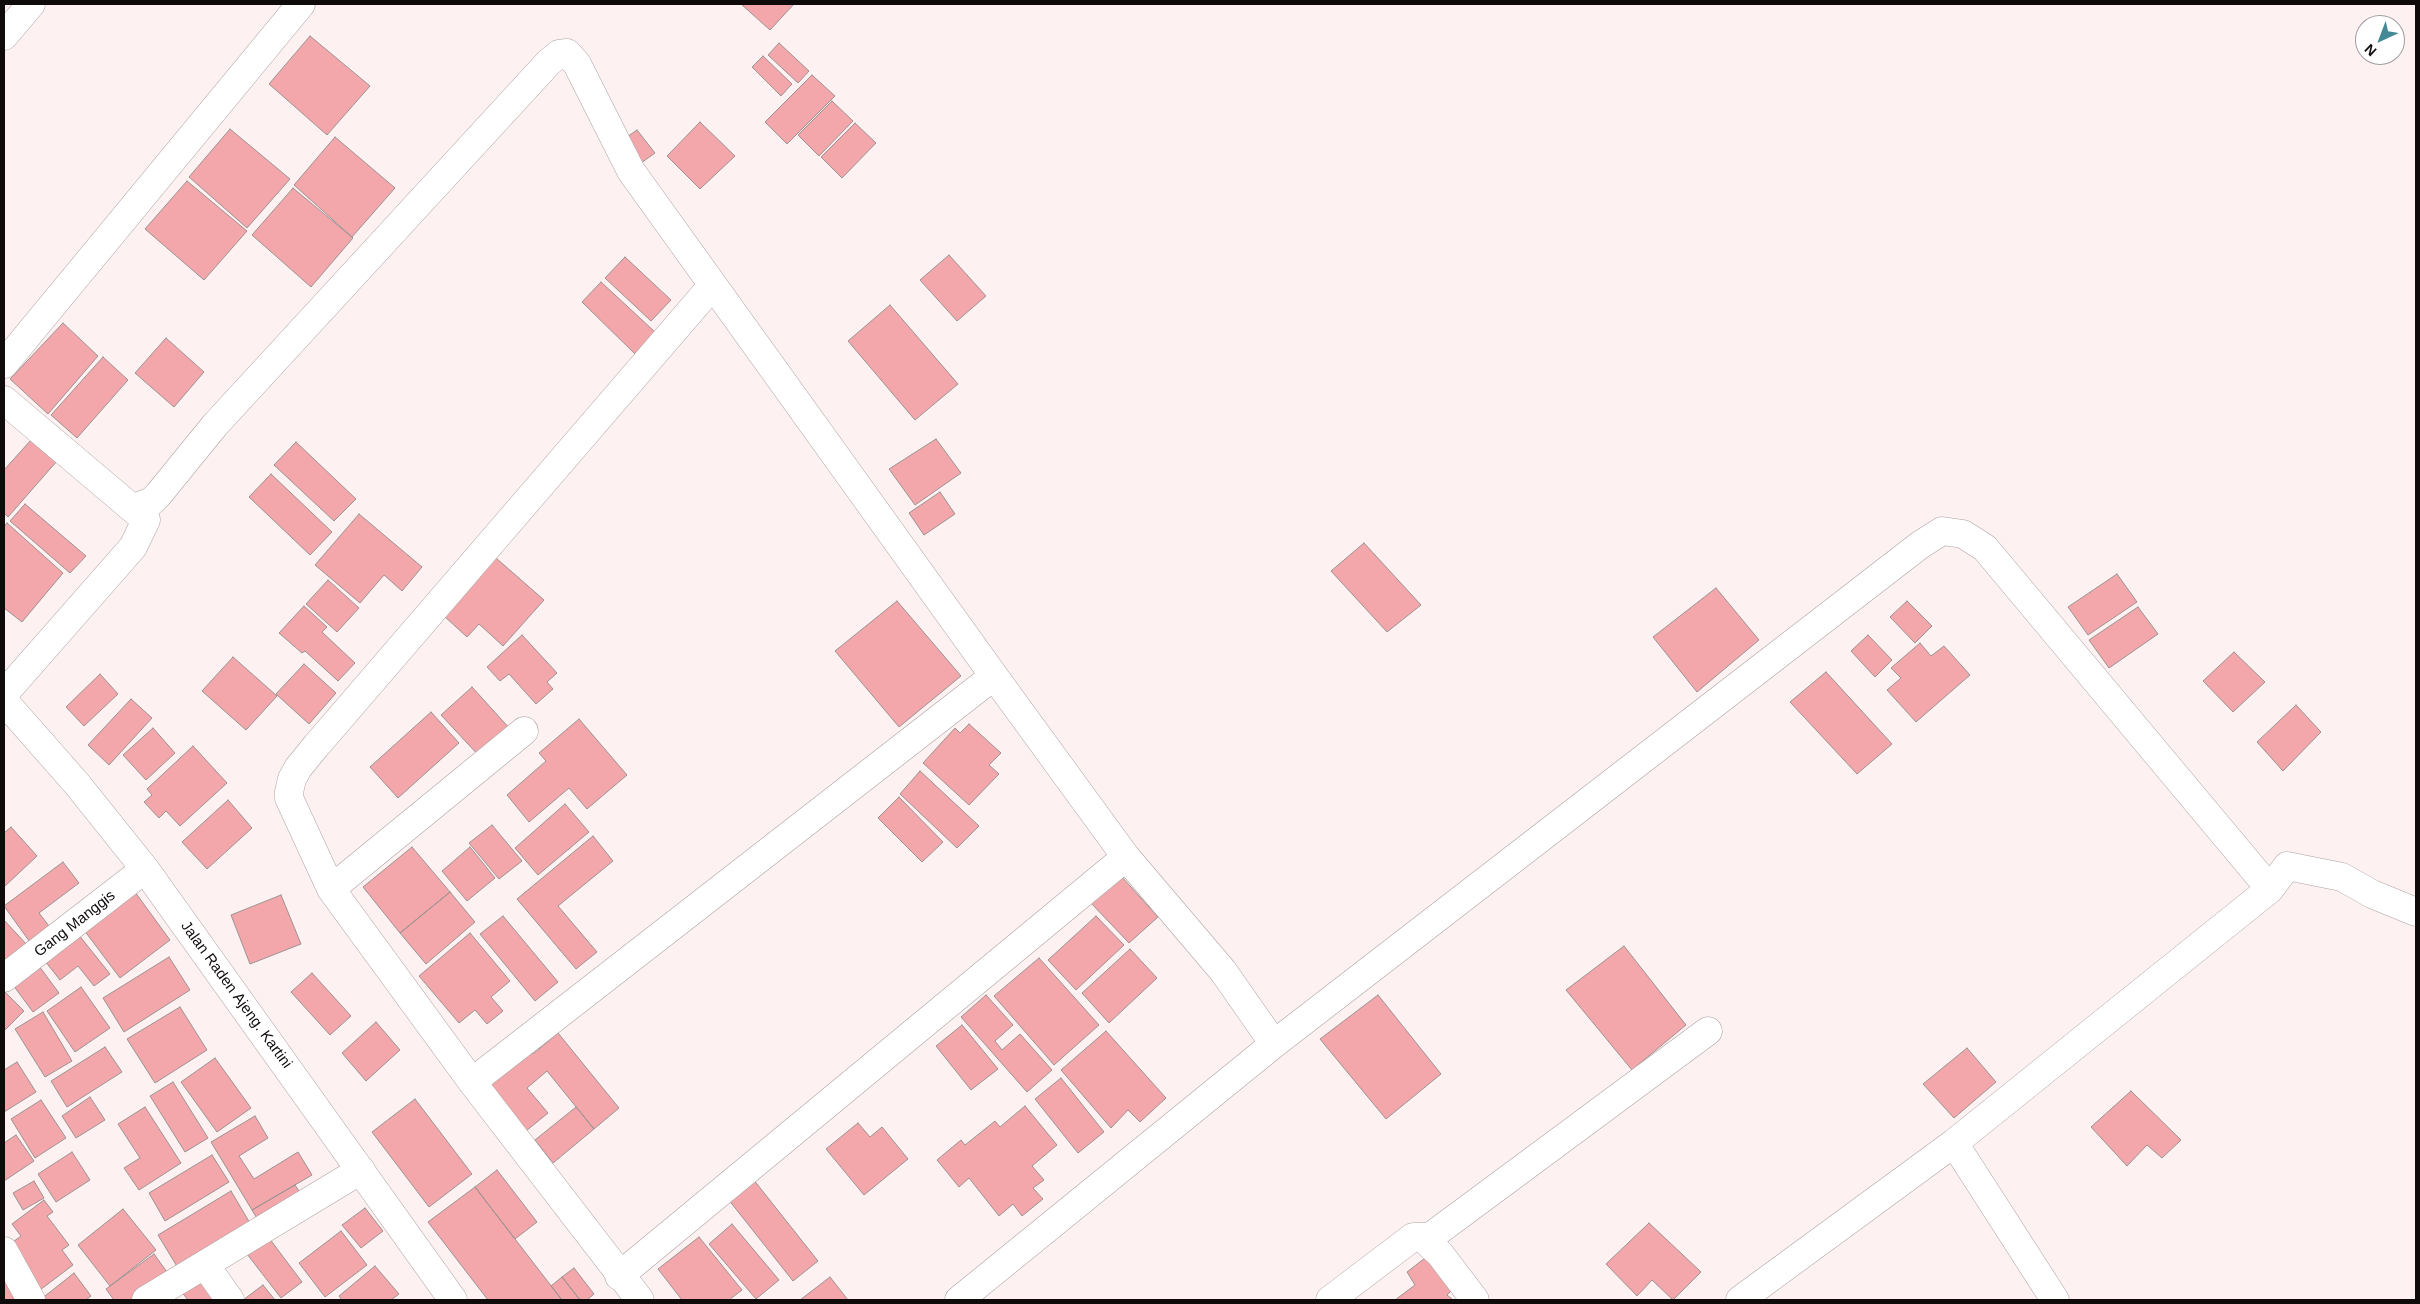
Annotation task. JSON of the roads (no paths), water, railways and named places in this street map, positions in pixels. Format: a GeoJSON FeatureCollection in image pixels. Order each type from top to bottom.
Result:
{"type":"FeatureCollection","features":[{"type":"Feature","properties":{"kind":"street"},"geometry":{"type":"LineString","coordinates":[[4,36],[30,4]]}},
{"type":"Feature","properties":{"kind":"street"},"geometry":{"type":"LineString","coordinates":[[4,364],[301,4]]}},
{"type":"Feature","properties":{"kind":"street"},"geometry":{"type":"LineString","coordinates":[[4,694],[132,547],[146,520],[142,505],[158,495],[216,425],[559,54],[567,54],[577,64],[631,171],[712,286],[1126,857],[1223,972],[1274,1044]]}},
{"type":"Feature","properties":{"kind":"street"},"geometry":{"type":"LineString","coordinates":[[640,1300],[619,1276],[472,1082],[331,889],[290,798],[289,786],[298,768],[712,286]]}},
{"type":"Feature","properties":{"kind":"street"},"geometry":{"type":"LineString","coordinates":[[4,400],[146,520]]}},
{"type":"Feature","properties":{"kind":"street"},"geometry":{"type":"LineString","coordinates":[[959,1300],[1274,1044],[1920,545],[1942,531],[1963,534],[1985,548],[2270,888]]}},
{"type":"Feature","properties":{"kind":"street"},"geometry":{"type":"LineString","coordinates":[[472,1082],[994,676]]}},
{"type":"Feature","properties":{"kind":"street","name":"Jalan Raden Ajeng. Kartini"},"geometry":{"type":"LineString","coordinates":[[4,701],[77,784],[145,869],[453,1300]]}},
{"type":"Feature","properties":{"kind":"street"},"geometry":{"type":"LineString","coordinates":[[331,889],[524,731]]}},
{"type":"Feature","properties":{"kind":"street"},"geometry":{"type":"LineString","coordinates":[[619,1276],[1126,857]]}},
{"type":"Feature","properties":{"kind":"street"},"geometry":{"type":"LineString","coordinates":[[1740,1300],[1954,1143],[2270,888],[2288,866],[2342,877],[2372,894],[2416,912]]}},
{"type":"Feature","properties":{"kind":"street","name":"Gang Manggis"},"geometry":{"type":"LineString","coordinates":[[4,978],[145,869]]}},
{"type":"Feature","properties":{"kind":"street"},"geometry":{"type":"LineString","coordinates":[[1475,1300],[1440,1254],[1425,1240],[1708,1031]]}},
{"type":"Feature","properties":{"kind":"street"},"geometry":{"type":"LineString","coordinates":[[1954,1143],[2055,1300]]}},
{"type":"Feature","properties":{"kind":"street"},"geometry":{"type":"LineString","coordinates":[[146,1300],[361,1170]]}},
{"type":"Feature","properties":{"kind":"street"},"geometry":{"type":"LineString","coordinates":[[1330,1300],[1408,1239],[1413,1237],[1430,1237]]}},
{"type":"Feature","properties":{"kind":"street"},"geometry":{"type":"LineString","coordinates":[[4,1251],[31,1300]]}},
{"type":"Feature","properties":{"kind":"street"},"geometry":{"type":"LineString","coordinates":[[205,1265],[230,1300]]}}]}
